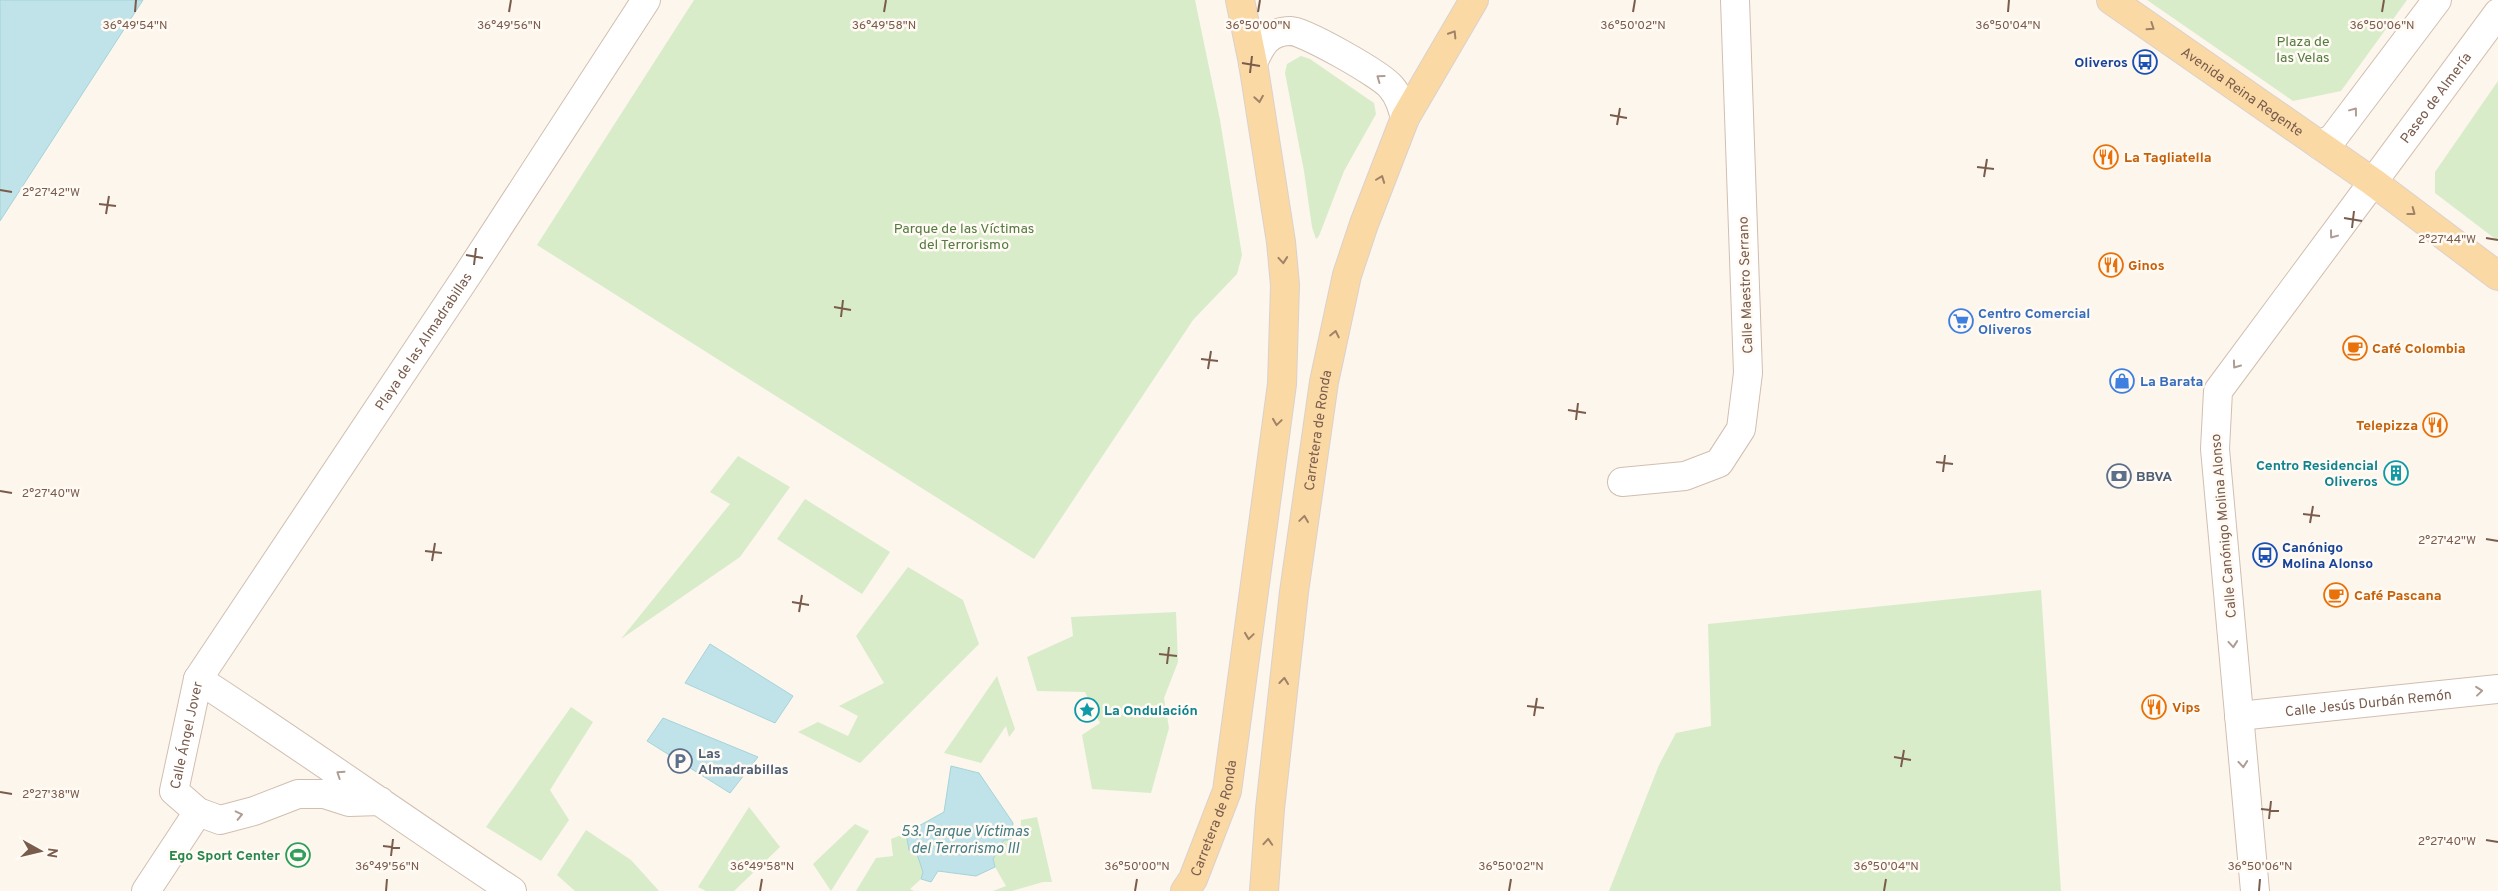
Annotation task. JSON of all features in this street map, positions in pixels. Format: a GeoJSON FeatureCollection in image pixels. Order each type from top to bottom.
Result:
{"type":"FeatureCollection","features":[{"type":"Feature","properties":{"kind":"main road","name":"Carretera de Ronda"},"geometry":{"type":"LineString","coordinates":[[1185,891],[1193,879],[1227,792],[1282,384],[1284,285],[1281,242],[1253,63],[1240,0]]}},
{"type":"Feature","properties":{"kind":"main road","name":"Carretera de Ronda"},"geometry":{"type":"LineString","coordinates":[[1264,891],[1270,809],[1294,592],[1324,382],[1347,274],[1405,118],[1474,0]]}},
{"type":"Feature","properties":{"kind":"main road","name":"Avenida Reina Regente"},"geometry":{"type":"LineString","coordinates":[[2111,0],[2373,182],[2498,276]]}},
{"type":"Feature","properties":{"kind":"street","name":"Playa de las Almadrabillas"},"geometry":{"type":"LineString","coordinates":[[198,679],[468,274],[646,0]]}},
{"type":"Feature","properties":{"kind":"street","name":"Calle Maestro Serrano"},"geometry":{"type":"LineString","coordinates":[[1622,482],[1685,476],[1719,463],[1741,428],[1748,373],[1735,0]]}},
{"type":"Feature","properties":{"kind":"street"},"geometry":{"type":"LineString","coordinates":[[2320,145],[2334,138],[2437,0]]}},
{"type":"Feature","properties":{"kind":"street","name":"Paseo de Almería"},"geometry":{"type":"LineString","coordinates":[[2373,182],[2498,13]]}},
{"type":"Feature","properties":{"kind":"street"},"geometry":{"type":"LineString","coordinates":[[1253,63],[1261,44],[1276,34],[1293,31],[1362,64],[1390,85],[1400,101],[1405,118]]}},
{"type":"Feature","properties":{"kind":"street","name":"Calle Canónigo Molina Alonso"},"geometry":{"type":"LineString","coordinates":[[2255,891],[2215,449],[2218,391],[2373,182]]}},
{"type":"Feature","properties":{"kind":"street","name":"Calle Ángel Jover"},"geometry":{"type":"LineString","coordinates":[[380,802],[349,802],[324,794],[298,794],[254,811],[220,820],[198,812],[174,791],[198,679],[512,891]]}},
{"type":"Feature","properties":{"kind":"street","name":"Calle Jesús Durbán Remón"},"geometry":{"type":"LineString","coordinates":[[2239,716],[2498,689]]}},
{"type":"Feature","properties":{"kind":"street"},"geometry":{"type":"LineString","coordinates":[[146,891],[198,812]]}},
{"type":"Feature","properties":{"kind":"green space","name":"Parque de las Víctimas del Terrorismo"},"geometry":{"type":"Polygon","coordinates":[[[694,0],[1195,0],[1220,120],[1242,255],[1237,274],[1193,320],[1034,559],[537,245],[694,0]]]}},
{"type":"Feature","properties":{"kind":"green space","name":"Plaza de las Velas"},"geometry":{"type":"Polygon","coordinates":[[[2147,0],[2407,0],[2341,91],[2293,101],[2147,0]]]}},
{"type":"Feature","properties":{"kind":"green space"},"geometry":{"type":"Polygon","coordinates":[[[1301,56],[1310,59],[1374,103],[1376,114],[1344,171],[1319,236],[1316,239],[1312,227],[1304,171],[1285,73],[1287,64],[1301,56]]]}},
{"type":"Feature","properties":{"kind":"green space"},"geometry":{"type":"Polygon","coordinates":[[[2498,81],[2498,241],[2435,193],[2435,172],[2498,81]]]}},
{"type":"Feature","properties":{"kind":"green space"},"geometry":{"type":"Polygon","coordinates":[[[738,456],[790,487],[740,557],[621,639],[730,504],[710,492],[738,456]]]}},
{"type":"Feature","properties":{"kind":"green space"},"geometry":{"type":"Polygon","coordinates":[[[805,499],[890,552],[862,594],[777,539],[805,499]]]}},
{"type":"Feature","properties":{"kind":"green space"},"geometry":{"type":"Polygon","coordinates":[[[908,567],[963,600],[979,644],[860,763],[798,732],[818,722],[848,736],[858,716],[839,706],[884,683],[856,636],[908,567]]]}},
{"type":"Feature","properties":{"kind":"green space"},"geometry":{"type":"Polygon","coordinates":[[[2041,590],[2061,891],[1609,891],[1659,765],[1676,733],[1711,726],[1708,624],[2041,590]]]}},
{"type":"Feature","properties":{"kind":"green space"},"geometry":{"type":"Polygon","coordinates":[[[1176,612],[1178,662],[1164,698],[1169,728],[1151,793],[1092,789],[1082,735],[1100,723],[1085,692],[1037,691],[1027,657],[1073,636],[1071,617],[1176,612]]]}},
{"type":"Feature","properties":{"kind":"green space"},"geometry":{"type":"Polygon","coordinates":[[[997,676],[1015,729],[1009,737],[1006,726],[981,763],[944,753],[997,676]]]}},
{"type":"Feature","properties":{"kind":"green space"},"geometry":{"type":"Polygon","coordinates":[[[571,707],[593,722],[550,790],[569,820],[541,861],[486,827],[571,707]]]}},
{"type":"Feature","properties":{"kind":"green space"},"geometry":{"type":"Polygon","coordinates":[[[749,807],[780,847],[734,891],[706,891],[698,887],[749,807]]]}},
{"type":"Feature","properties":{"kind":"green space"},"geometry":{"type":"Polygon","coordinates":[[[1037,817],[1052,882],[1043,882],[1012,891],[993,891],[1006,886],[995,867],[993,859],[1004,840],[1020,841],[1021,820],[1037,817]]]}},
{"type":"Feature","properties":{"kind":"green space"},"geometry":{"type":"Polygon","coordinates":[[[855,824],[869,831],[831,891],[813,864],[855,824]]]}},
{"type":"Feature","properties":{"kind":"green space"},"geometry":{"type":"Polygon","coordinates":[[[586,830],[631,860],[659,891],[575,891],[557,875],[586,830]]]}},
{"type":"Feature","properties":{"kind":"green space"},"geometry":{"type":"Polygon","coordinates":[[[906,833],[909,850],[916,851],[924,872],[921,879],[910,889],[914,891],[856,891],[876,858],[893,856],[891,839],[906,833]]]}},
{"type":"Feature","properties":{"kind":"water"},"geometry":{"type":"Polygon","coordinates":[[[0,0],[143,0],[0,221],[0,0]]]}},
{"type":"Feature","properties":{"kind":"water"},"geometry":{"type":"Polygon","coordinates":[[[710,644],[793,696],[775,723],[685,683],[710,644]]]}},
{"type":"Feature","properties":{"kind":"water"},"geometry":{"type":"Polygon","coordinates":[[[663,718],[758,757],[730,793],[647,741],[663,718]]]}},
{"type":"Feature","properties":{"kind":"water","name":"53. Parque Víctimas del Terrorismo III"},"geometry":{"type":"Polygon","coordinates":[[[951,766],[979,773],[1013,823],[1011,840],[1004,840],[993,859],[995,867],[976,876],[938,871],[931,882],[921,879],[923,872],[916,851],[909,850],[906,833],[944,812],[951,766]]]}},
{"type":"Feature","properties":{"kind":"place","name":"Oliveros"},"geometry":{"type":"Point","coordinates":[2145,62]}},
{"type":"Feature","properties":{"kind":"place","name":"La Tagliatella"},"geometry":{"type":"Point","coordinates":[2106,157]}},
{"type":"Feature","properties":{"kind":"place","name":"Ginos"},"geometry":{"type":"Point","coordinates":[2111,265]}},
{"type":"Feature","properties":{"kind":"place","name":"Centro Comercial Oliveros"},"geometry":{"type":"Point","coordinates":[1961,321]}},
{"type":"Feature","properties":{"kind":"place","name":"Café Colombia"},"geometry":{"type":"Point","coordinates":[2355,348]}},
{"type":"Feature","properties":{"kind":"place","name":"La Barata"},"geometry":{"type":"Point","coordinates":[2122,381]}},
{"type":"Feature","properties":{"kind":"place","name":"Telepizza"},"geometry":{"type":"Point","coordinates":[2435,425]}},
{"type":"Feature","properties":{"kind":"place","name":"Centro Residencial Oliveros"},"geometry":{"type":"Point","coordinates":[2396,473]}},
{"type":"Feature","properties":{"kind":"place","name":"BBVA"},"geometry":{"type":"Point","coordinates":[2119,476]}},
{"type":"Feature","properties":{"kind":"place","name":"Canónigo Molina Alonso"},"geometry":{"type":"Point","coordinates":[2265,555]}},
{"type":"Feature","properties":{"kind":"place","name":"Café Pascana"},"geometry":{"type":"Point","coordinates":[2336,595]}},
{"type":"Feature","properties":{"kind":"place","name":"Vips"},"geometry":{"type":"Point","coordinates":[2154,707]}},
{"type":"Feature","properties":{"kind":"place","name":"La Ondulación"},"geometry":{"type":"Point","coordinates":[1087,710]}},
{"type":"Feature","properties":{"kind":"place","name":"Las Almadrabillas"},"geometry":{"type":"Point","coordinates":[680,761]}},
{"type":"Feature","properties":{"kind":"place","name":"Ego Sport Center"},"geometry":{"type":"Point","coordinates":[298,855]}}]}
